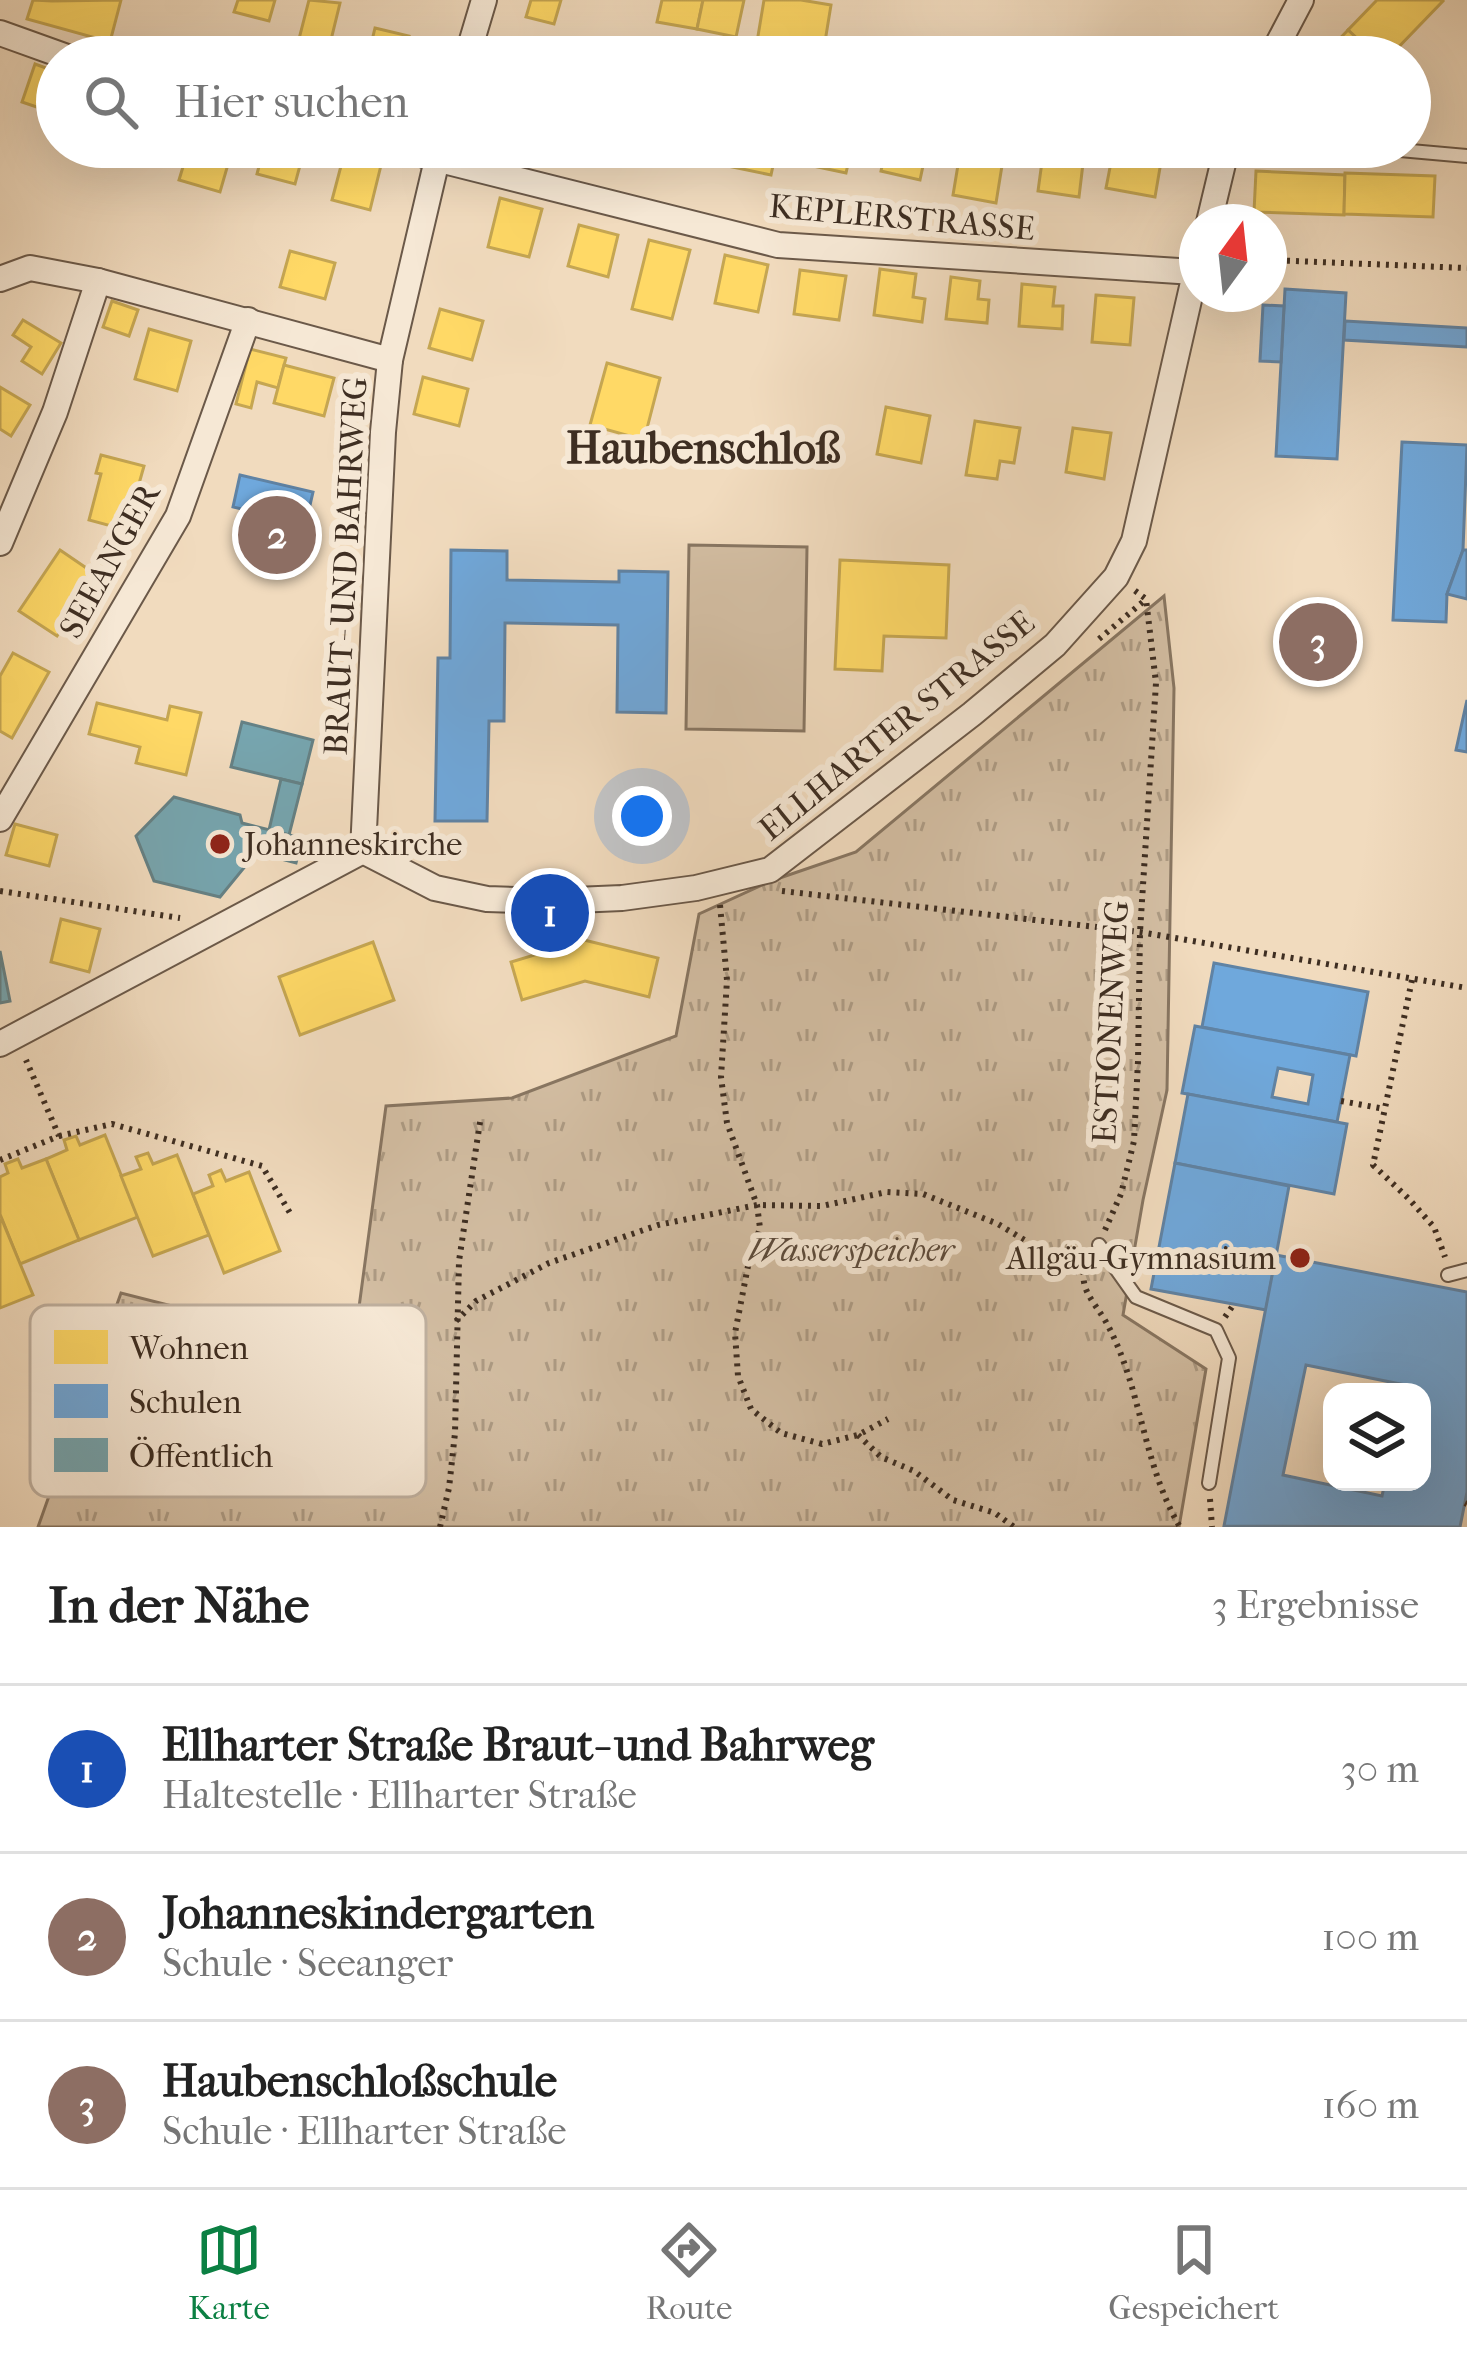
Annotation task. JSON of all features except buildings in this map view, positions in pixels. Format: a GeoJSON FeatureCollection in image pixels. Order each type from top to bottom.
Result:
{"type":"FeatureCollection","features":[{"type":"Feature","properties":{"kind":"street"},"geometry":{"type":"LineString","coordinates":[[473,36],[484,0]]}},
{"type":"Feature","properties":{"kind":"street"},"geometry":{"type":"LineString","coordinates":[[1282,36],[1301,0]]}},
{"type":"Feature","properties":{"kind":"street"},"geometry":{"type":"LineString","coordinates":[[0,33],[36,46]]}},
{"type":"Feature","properties":{"kind":"street","name":"BRAUT- UND BAHRWEG"},"geometry":{"type":"LineString","coordinates":[[363,850],[390,360],[435,168]]}},
{"type":"Feature","properties":{"kind":"street","name":"KEPLERSTRASSE"},"geometry":{"type":"LineString","coordinates":[[493,168],[778,245],[1179,267]]}},
{"type":"Feature","properties":{"kind":"street"},"geometry":{"type":"LineString","coordinates":[[1213,204],[1222,168]]}},
{"type":"Feature","properties":{"kind":"street"},"geometry":{"type":"LineString","coordinates":[[0,280],[30,268],[98,281],[390,360]]}},
{"type":"Feature","properties":{"kind":"street"},"geometry":{"type":"LineString","coordinates":[[0,543],[55,412],[98,281]]}},
{"type":"Feature","properties":{"kind":"street","name":"ELLHARTER STRASSE"},"geometry":{"type":"LineString","coordinates":[[363,850],[435,889],[487,899],[622,898],[718,884],[770,870],[1055,645],[1116,577],[1133,541],[1186,312]]}},
{"type":"Feature","properties":{"kind":"street","name":"SEEANGER"},"geometry":{"type":"LineString","coordinates":[[0,819],[178,516],[248,320]]}},
{"type":"Feature","properties":{"kind":"street"},"geometry":{"type":"LineString","coordinates":[[7,1040],[363,850]]}},
{"type":"Feature","properties":{"kind":"lane"},"geometry":{"type":"LineString","coordinates":[[1431,153],[1467,156]]}},
{"type":"Feature","properties":{"kind":"lane"},"geometry":{"type":"LineString","coordinates":[[1099,1245],[1136,1297],[1216,1330],[1229,1358],[1209,1484]]}},
{"type":"Feature","properties":{"kind":"lane"},"geometry":{"type":"LineString","coordinates":[[1448,1275],[1467,1270]]}},
{"type":"Feature","properties":{"kind":"path"},"geometry":{"type":"LineString","coordinates":[[1287,261],[1467,268]]}},
{"type":"Feature","properties":{"kind":"path","name":"ESTIONENWEG"},"geometry":{"type":"LineString","coordinates":[[1082,1275],[1121,1194],[1133,1141],[1138,1061],[1139,932],[1156,683],[1146,599],[1116,577]]}},
{"type":"Feature","properties":{"kind":"path"},"geometry":{"type":"LineString","coordinates":[[718,884],[727,980],[722,1077],[727,1123],[757,1205],[760,1228],[735,1333],[738,1376],[751,1409],[781,1433],[822,1444],[858,1435],[888,1419]]}},
{"type":"Feature","properties":{"kind":"path"},"geometry":{"type":"LineString","coordinates":[[765,889],[1139,932],[1467,988]]}},
{"type":"Feature","properties":{"kind":"path"},"geometry":{"type":"LineString","coordinates":[[0,891],[166,918]]}},
{"type":"Feature","properties":{"kind":"path"},"geometry":{"type":"LineString","coordinates":[[1412,980],[1373,1165],[1434,1227],[1448,1275]]}},
{"type":"Feature","properties":{"kind":"path"},"geometry":{"type":"LineString","coordinates":[[7,1040],[59,1136]]}},
{"type":"Feature","properties":{"kind":"path"},"geometry":{"type":"LineString","coordinates":[[1342,1101],[1385,1109]]}},
{"type":"Feature","properties":{"kind":"path"},"geometry":{"type":"LineString","coordinates":[[440,1527],[455,1433],[459,1261],[480,1122]]}},
{"type":"Feature","properties":{"kind":"path"},"geometry":{"type":"LineString","coordinates":[[0,1160],[59,1136],[112,1124],[262,1166],[290,1213]]}},
{"type":"Feature","properties":{"kind":"path"},"geometry":{"type":"LineString","coordinates":[[456,1321],[476,1301],[549,1264],[658,1225],[757,1205],[822,1206],[887,1192],[923,1194],[998,1224],[1082,1275],[1091,1303],[1104,1319],[1129,1372],[1143,1434],[1166,1502],[1180,1527]]}},
{"type":"Feature","properties":{"kind":"path"},"geometry":{"type":"LineString","coordinates":[[858,1435],[881,1457],[914,1471],[952,1500],[995,1514],[1015,1527]]}},
{"type":"Feature","properties":{"kind":"green space"},"geometry":{"type":"Polygon","coordinates":[[[689,545],[807,547],[804,731],[686,729],[689,545]]]}},
{"type":"Feature","properties":{"kind":"green space","name":"Wasserspeicher"},"geometry":{"type":"Polygon","coordinates":[[[1164,596],[1174,688],[1167,1090],[1123,1315],[1206,1369],[1179,1527],[38,1527],[49,1497],[426,1497],[426,1305],[359,1305],[386,1106],[512,1098],[676,1036],[699,914],[771,881],[856,852],[1164,596]]]}},
{"type":"Feature","properties":{"kind":"green space","name":"Wasserspeicher"},"geometry":{"type":"Polygon","coordinates":[[[121,1293],[168,1305],[117,1305],[121,1293]]]}},
{"type":"Feature","properties":{"kind":"place","name":"Johanneskindergarten"},"geometry":{"type":"Point","coordinates":[277,535]}},
{"type":"Feature","properties":{"kind":"place","name":"Haubenschloßschule"},"geometry":{"type":"Point","coordinates":[1318,642]}},
{"type":"Feature","properties":{"kind":"place","name":"Johanneskirche"},"geometry":{"type":"Point","coordinates":[220,844]}},
{"type":"Feature","properties":{"kind":"place","name":"Ellharter Straße Braut- und Bahrweg"},"geometry":{"type":"Point","coordinates":[550,913]}},
{"type":"Feature","properties":{"kind":"place","name":"Allgäu-Gymnasium"},"geometry":{"type":"Point","coordinates":[1300,1258]}},
{"type":"Feature","properties":{"kind":"district","name":"Haubenschloß"},"geometry":{"type":"Point","coordinates":[703,448]}}]}
